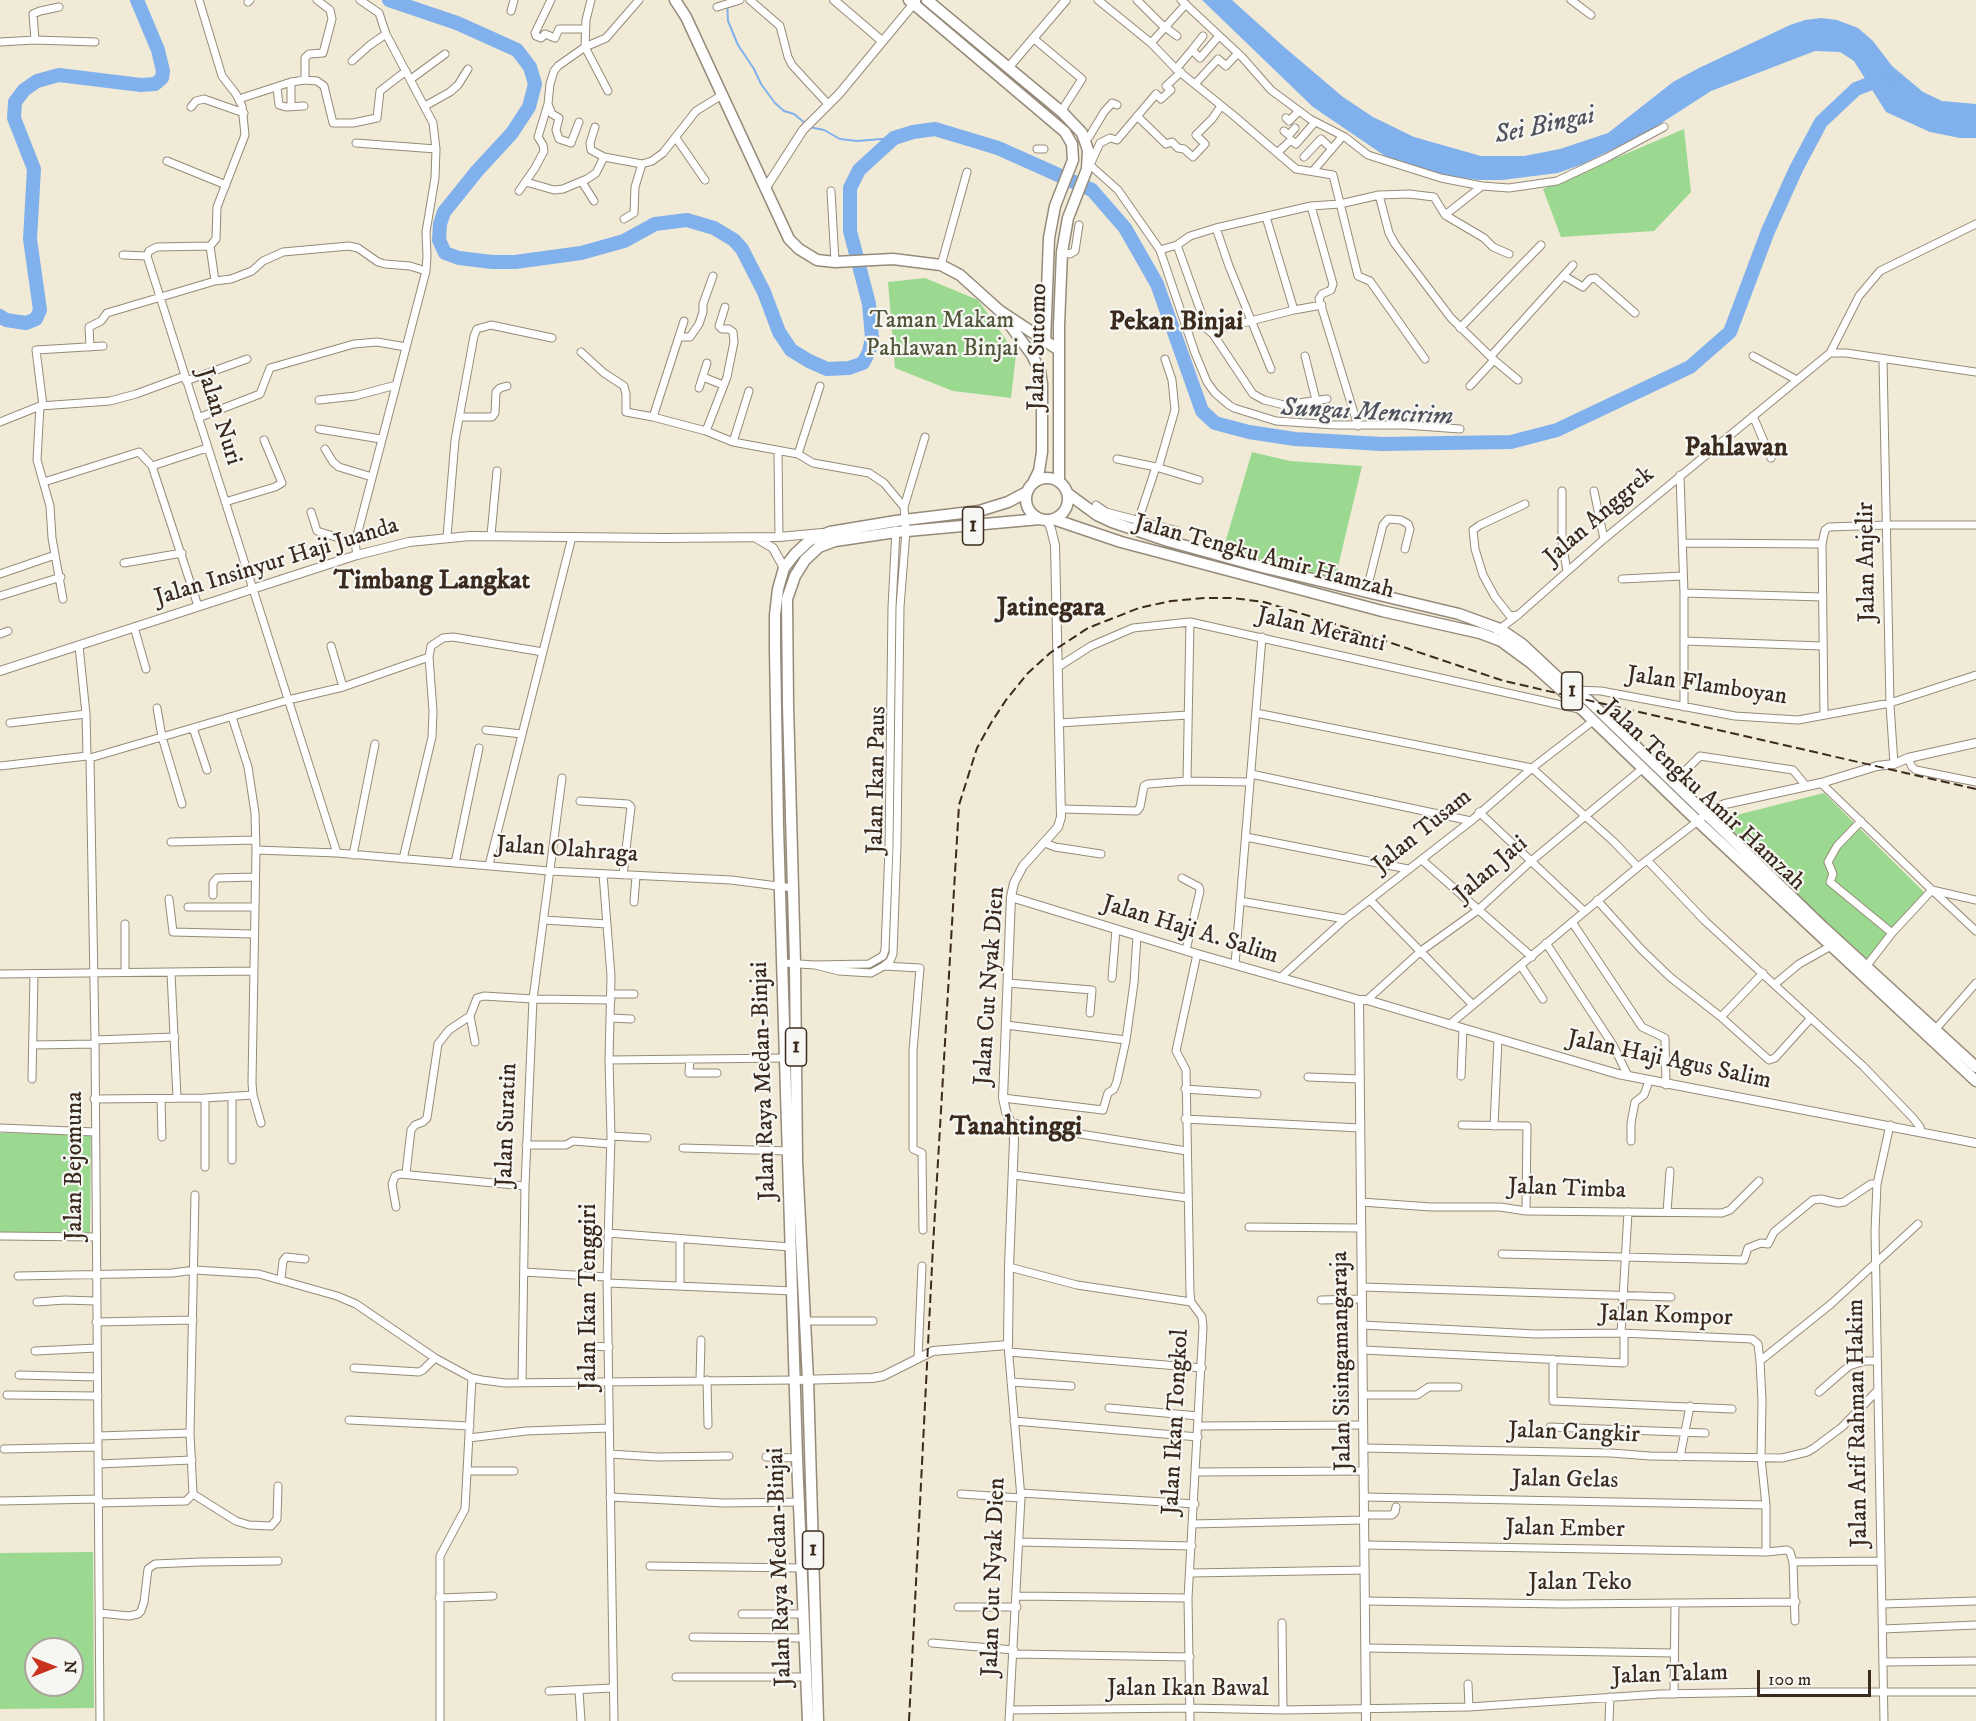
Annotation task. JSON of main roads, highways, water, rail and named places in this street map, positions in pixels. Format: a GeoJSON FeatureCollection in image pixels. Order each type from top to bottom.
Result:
{"type":"FeatureCollection","features":[{"type":"Feature","properties":{"kind":"main road"},"geometry":{"type":"LineString","coordinates":[[675,0],[686,17],[789,239],[807,256],[817,260],[835,262],[874,259],[920,261],[941,265],[960,274],[1000,311],[1059,350]]}},
{"type":"Feature","properties":{"kind":"main road"},"geometry":{"type":"LineString","coordinates":[[913,1],[1030,102],[1038,93],[927,0]]}},
{"type":"Feature","properties":{"kind":"main road"},"geometry":{"type":"LineString","coordinates":[[942,28],[950,19]]}},
{"type":"Feature","properties":{"kind":"main road","name":"Jalan Sutomo"},"geometry":{"type":"LineString","coordinates":[[1038,93],[1085,135],[1088,150],[1087,169],[1069,216],[1062,252],[1059,482]]}},
{"type":"Feature","properties":{"kind":"main road","name":"Jalan Sutomo"},"geometry":{"type":"LineString","coordinates":[[1030,102],[1065,132],[1072,144],[1073,160],[1054,210],[1049,238],[1045,342]]}},
{"type":"Feature","properties":{"kind":"main road"},"geometry":{"type":"LineString","coordinates":[[1054,210],[1069,216]]}},
{"type":"Feature","properties":{"kind":"main road"},"geometry":{"type":"LineString","coordinates":[[1046,291],[1060,291]]}},
{"type":"Feature","properties":{"kind":"main road","name":"Jalan Sutomo"},"geometry":{"type":"LineString","coordinates":[[1000,311],[1032,355],[1040,371],[1043,406],[1042,452],[1039,471],[1030,488]]}},
{"type":"Feature","properties":{"kind":"main road"},"geometry":{"type":"LineString","coordinates":[[1043,406],[1059,405]]}},
{"type":"Feature","properties":{"kind":"main road","name":"1"},"geometry":{"type":"LineString","coordinates":[[901,526],[979,511],[1008,502],[1038,480],[1049,478],[1059,482],[1067,493]]}},
{"type":"Feature","properties":{"kind":"main road"},"geometry":{"type":"LineString","coordinates":[[1030,488],[1027,506],[1032,514],[1047,520],[1062,514],[1066,509],[1067,493]]}},
{"type":"Feature","properties":{"kind":"main road","name":"Jalan Tengku Amir Hamzah"},"geometry":{"type":"LineString","coordinates":[[1067,493],[1097,515],[1137,525],[1168,541],[1366,593],[1459,614],[1500,629],[1522,644],[1572,690],[1588,700],[1673,783],[1701,817],[1831,946],[1975,1064]]}},
{"type":"Feature","properties":{"kind":"main road","name":"1"},"geometry":{"type":"LineString","coordinates":[[901,526],[1047,520]]}},
{"type":"Feature","properties":{"kind":"main road","name":"Jalan Tengku Amir Hamzah"},"geometry":{"type":"LineString","coordinates":[[1047,520],[1165,554],[1382,611],[1490,636],[1516,650],[1642,769],[1701,817],[1976,1081]]}},
{"type":"Feature","properties":{"kind":"main road","name":"Jalan Raya Medan-Binjai"},"geometry":{"type":"LineString","coordinates":[[818,1721],[802,1380],[790,1247],[789,1151],[795,963],[793,888],[775,615],[778,589],[784,568],[810,540],[830,532],[901,526]]}},
{"type":"Feature","properties":{"kind":"main road","name":"Jalan Raya Medan-Binjai"},"geometry":{"type":"LineString","coordinates":[[808,1721],[797,1458],[805,1321],[791,1058],[783,963],[781,888],[782,713],[787,599],[795,576],[805,560],[819,548],[835,541],[901,526]]}},
{"type":"Feature","properties":{"kind":"main road"},"geometry":{"type":"LineString","coordinates":[[1165,554],[1168,541]]}},
{"type":"Feature","properties":{"kind":"water","name":"Sei Bingai"},"geometry":{"type":"Polygon","coordinates":[[[1202,0],[1232,0],[1343,97],[1373,117],[1414,137],[1481,156],[1524,156],[1560,149],[1608,133],[1673,82],[1790,25],[1821,18],[1837,20],[1858,28],[1873,41],[1892,66],[1923,92],[1942,101],[1976,104],[1976,138],[1960,138],[1930,132],[1886,112],[1854,61],[1840,52],[1815,51],[1711,91],[1646,133],[1583,164],[1558,173],[1502,180],[1478,180],[1449,176],[1420,170],[1388,158],[1313,107],[1202,0]]]}},
{"type":"Feature","properties":{"kind":"waterway","name":"Sungai Mencirim"},"geometry":{"type":"LineString","coordinates":[[0,316],[6,320],[26,323],[36,319],[40,310],[30,239],[34,169],[14,118],[15,102],[24,90],[37,81],[59,75],[141,85],[155,84],[162,78],[163,71],[158,50],[137,0]]}},
{"type":"Feature","properties":{"kind":"waterway","name":"Sungai Mencirim"},"geometry":{"type":"LineString","coordinates":[[389,0],[457,23],[517,50],[530,67],[535,84],[529,107],[512,133],[444,212],[440,224],[439,240],[445,253],[459,258],[515,262],[581,253],[624,241],[655,224],[687,220],[714,228],[734,240],[742,249],[764,292],[779,332],[791,350],[827,369],[849,368],[863,363],[869,352],[872,338],[869,304],[850,231],[850,188],[859,170],[894,138],[935,129],[998,148],[1092,190],[1125,228],[1157,284],[1202,411],[1215,423],[1249,432],[1295,439],[1382,444],[1511,442],[1557,430],[1690,367],[1730,332],[1768,231],[1796,169],[1821,122],[1856,89],[1884,81]]}},
{"type":"Feature","properties":{"kind":"waterway"},"geometry":{"type":"LineString","coordinates":[[727,0],[728,21],[738,45],[761,84],[784,111],[794,114],[805,123]]}},
{"type":"Feature","properties":{"kind":"waterway"},"geometry":{"type":"LineString","coordinates":[[809,127],[824,130],[840,139],[857,141],[894,138]]}},
{"type":"Feature","properties":{"kind":"railway"},"geometry":{"type":"LineString","coordinates":[[909,1721],[933,1246],[959,805],[977,748],[991,723],[1028,673],[1050,653],[1088,628],[1139,608],[1171,601],[1204,598],[1232,598],[1264,602],[1504,681],[1976,789]]}},
{"type":"Feature","properties":{"kind":"district","name":"Pekan Binjai"},"geometry":{"type":"Point","coordinates":[1176,323]}},
{"type":"Feature","properties":{"kind":"district","name":"Pahlawan"},"geometry":{"type":"Point","coordinates":[1736,449]}},
{"type":"Feature","properties":{"kind":"district","name":"Timbang Langkat"},"geometry":{"type":"Point","coordinates":[432,582]}},
{"type":"Feature","properties":{"kind":"district","name":"Jatinegara"},"geometry":{"type":"Point","coordinates":[1051,609]}},
{"type":"Feature","properties":{"kind":"district","name":"Tanahtinggi"},"geometry":{"type":"Point","coordinates":[1016,1128]}},
{"type":"Feature","properties":{"kind":"park label","name":"Taman Makam Pahlawan Binjai"},"geometry":{"type":"Point","coordinates":[942,336]}}]}
